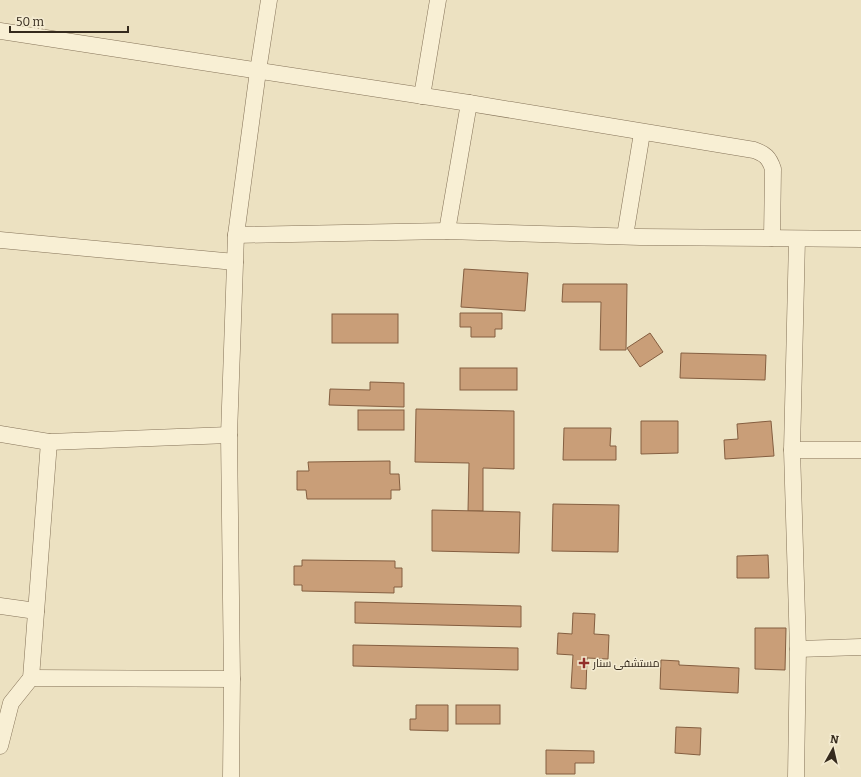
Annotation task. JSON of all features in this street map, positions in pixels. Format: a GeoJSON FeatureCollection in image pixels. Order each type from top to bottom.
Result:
{"type":"FeatureCollection","features":[{"type":"Feature","properties":{"kind":"street"},"geometry":{"type":"LineString","coordinates":[[231,777],[232,679],[229,435],[236,235],[269,0]]}},
{"type":"Feature","properties":{"kind":"street"},"geometry":{"type":"LineString","coordinates":[[422,96],[438,0]]}},
{"type":"Feature","properties":{"kind":"street"},"geometry":{"type":"LineString","coordinates":[[0,31],[469,103],[642,133],[754,150],[764,154],[770,159],[773,169],[772,238]]}},
{"type":"Feature","properties":{"kind":"street"},"geometry":{"type":"LineString","coordinates":[[447,231],[469,103]]}},
{"type":"Feature","properties":{"kind":"street"},"geometry":{"type":"LineString","coordinates":[[625,236],[642,133]]}},
{"type":"Feature","properties":{"kind":"street"},"geometry":{"type":"LineString","coordinates":[[236,235],[447,231],[625,236],[861,239]]}},
{"type":"Feature","properties":{"kind":"street"},"geometry":{"type":"LineString","coordinates":[[796,777],[798,649],[792,450],[797,239]]}},
{"type":"Feature","properties":{"kind":"street"},"geometry":{"type":"LineString","coordinates":[[0,240],[235,262]]}},
{"type":"Feature","properties":{"kind":"street"},"geometry":{"type":"LineString","coordinates":[[0,434],[49,442],[229,435]]}},
{"type":"Feature","properties":{"kind":"street"},"geometry":{"type":"LineString","coordinates":[[0,746],[11,703],[31,678],[49,442]]}},
{"type":"Feature","properties":{"kind":"street"},"geometry":{"type":"LineString","coordinates":[[792,450],[861,450]]}},
{"type":"Feature","properties":{"kind":"street"},"geometry":{"type":"LineString","coordinates":[[0,606],[36,611]]}},
{"type":"Feature","properties":{"kind":"street"},"geometry":{"type":"LineString","coordinates":[[798,649],[861,647]]}},
{"type":"Feature","properties":{"kind":"street"},"geometry":{"type":"LineString","coordinates":[[31,678],[232,679]]}},
{"type":"Feature","properties":{"kind":"building"},"geometry":{"type":"Polygon","coordinates":[[[464,269],[528,273],[525,311],[461,307],[464,269]]]}},
{"type":"Feature","properties":{"kind":"building"},"geometry":{"type":"Polygon","coordinates":[[[563,284],[627,284],[626,350],[600,350],[601,302],[562,302],[563,284]]]}},
{"type":"Feature","properties":{"kind":"building"},"geometry":{"type":"Polygon","coordinates":[[[460,313],[502,313],[502,329],[495,329],[495,337],[471,337],[471,327],[460,327],[460,313]]]}},
{"type":"Feature","properties":{"kind":"building"},"geometry":{"type":"Polygon","coordinates":[[[332,314],[398,314],[398,343],[332,343],[332,314]]]}},
{"type":"Feature","properties":{"kind":"building"},"geometry":{"type":"Polygon","coordinates":[[[650,333],[663,352],[640,367],[627,348],[650,333]]]}},
{"type":"Feature","properties":{"kind":"building"},"geometry":{"type":"Polygon","coordinates":[[[681,353],[766,355],[765,380],[680,378],[681,353]]]}},
{"type":"Feature","properties":{"kind":"building"},"geometry":{"type":"Polygon","coordinates":[[[460,368],[517,368],[517,390],[460,390],[460,368]]]}},
{"type":"Feature","properties":{"kind":"building"},"geometry":{"type":"Polygon","coordinates":[[[370,382],[404,383],[404,407],[329,405],[330,389],[370,390],[370,382]]]}},
{"type":"Feature","properties":{"kind":"building"},"geometry":{"type":"Polygon","coordinates":[[[416,409],[514,411],[514,469],[483,468],[483,511],[468,511],[469,463],[415,462],[416,409]]]}},
{"type":"Feature","properties":{"kind":"building"},"geometry":{"type":"Polygon","coordinates":[[[358,410],[404,410],[404,430],[358,430],[358,410]]]}},
{"type":"Feature","properties":{"kind":"building"},"geometry":{"type":"Polygon","coordinates":[[[641,421],[678,421],[678,453],[641,454],[641,421]]]}},
{"type":"Feature","properties":{"kind":"building"},"geometry":{"type":"Polygon","coordinates":[[[771,421],[774,456],[725,459],[724,440],[738,439],[737,424],[771,421]]]}},
{"type":"Feature","properties":{"kind":"building"},"geometry":{"type":"Polygon","coordinates":[[[564,428],[611,428],[610,446],[616,446],[616,460],[563,460],[564,428]]]}},
{"type":"Feature","properties":{"kind":"building"},"geometry":{"type":"Polygon","coordinates":[[[390,461],[390,474],[399,474],[400,490],[391,490],[391,499],[307,499],[306,490],[297,490],[297,471],[309,471],[308,462],[390,461]]]}},
{"type":"Feature","properties":{"kind":"building"},"geometry":{"type":"Polygon","coordinates":[[[553,504],[619,505],[618,552],[552,551],[553,504]]]}},
{"type":"Feature","properties":{"kind":"building"},"geometry":{"type":"Polygon","coordinates":[[[432,510],[520,512],[519,553],[432,551],[432,510]]]}},
{"type":"Feature","properties":{"kind":"building"},"geometry":{"type":"Polygon","coordinates":[[[768,555],[769,578],[737,578],[737,556],[768,555]]]}},
{"type":"Feature","properties":{"kind":"building"},"geometry":{"type":"Polygon","coordinates":[[[302,560],[395,561],[395,568],[402,568],[402,587],[394,587],[394,593],[302,591],[302,585],[294,585],[294,566],[302,566],[302,560]]]}},
{"type":"Feature","properties":{"kind":"building"},"geometry":{"type":"Polygon","coordinates":[[[355,602],[521,606],[521,627],[355,623],[355,602]]]}},
{"type":"Feature","properties":{"kind":"building"},"geometry":{"type":"Polygon","coordinates":[[[573,613],[595,614],[594,634],[609,635],[608,659],[587,658],[586,689],[571,688],[573,655],[557,654],[558,633],[572,634],[573,613]]]}},
{"type":"Feature","properties":{"kind":"building"},"geometry":{"type":"Polygon","coordinates":[[[755,628],[786,628],[785,670],[755,669],[755,628]]]}},
{"type":"Feature","properties":{"kind":"building"},"geometry":{"type":"Polygon","coordinates":[[[353,645],[518,648],[518,670],[353,666],[353,645]]]}},
{"type":"Feature","properties":{"kind":"building"},"geometry":{"type":"Polygon","coordinates":[[[661,660],[679,661],[679,665],[739,668],[738,693],[660,689],[661,660]]]}},
{"type":"Feature","properties":{"kind":"building"},"geometry":{"type":"Polygon","coordinates":[[[416,705],[448,705],[448,731],[410,730],[410,719],[416,719],[416,705]]]}},
{"type":"Feature","properties":{"kind":"building"},"geometry":{"type":"Polygon","coordinates":[[[456,705],[500,705],[500,724],[456,724],[456,705]]]}},
{"type":"Feature","properties":{"kind":"building"},"geometry":{"type":"Polygon","coordinates":[[[676,727],[701,728],[700,755],[675,753],[676,727]]]}},
{"type":"Feature","properties":{"kind":"building"},"geometry":{"type":"Polygon","coordinates":[[[546,750],[594,751],[594,763],[575,763],[575,774],[546,774],[546,750]]]}},
{"type":"Feature","properties":{"kind":"place","name":"مستشفى سنار"},"geometry":{"type":"Point","coordinates":[584,663]}}]}
